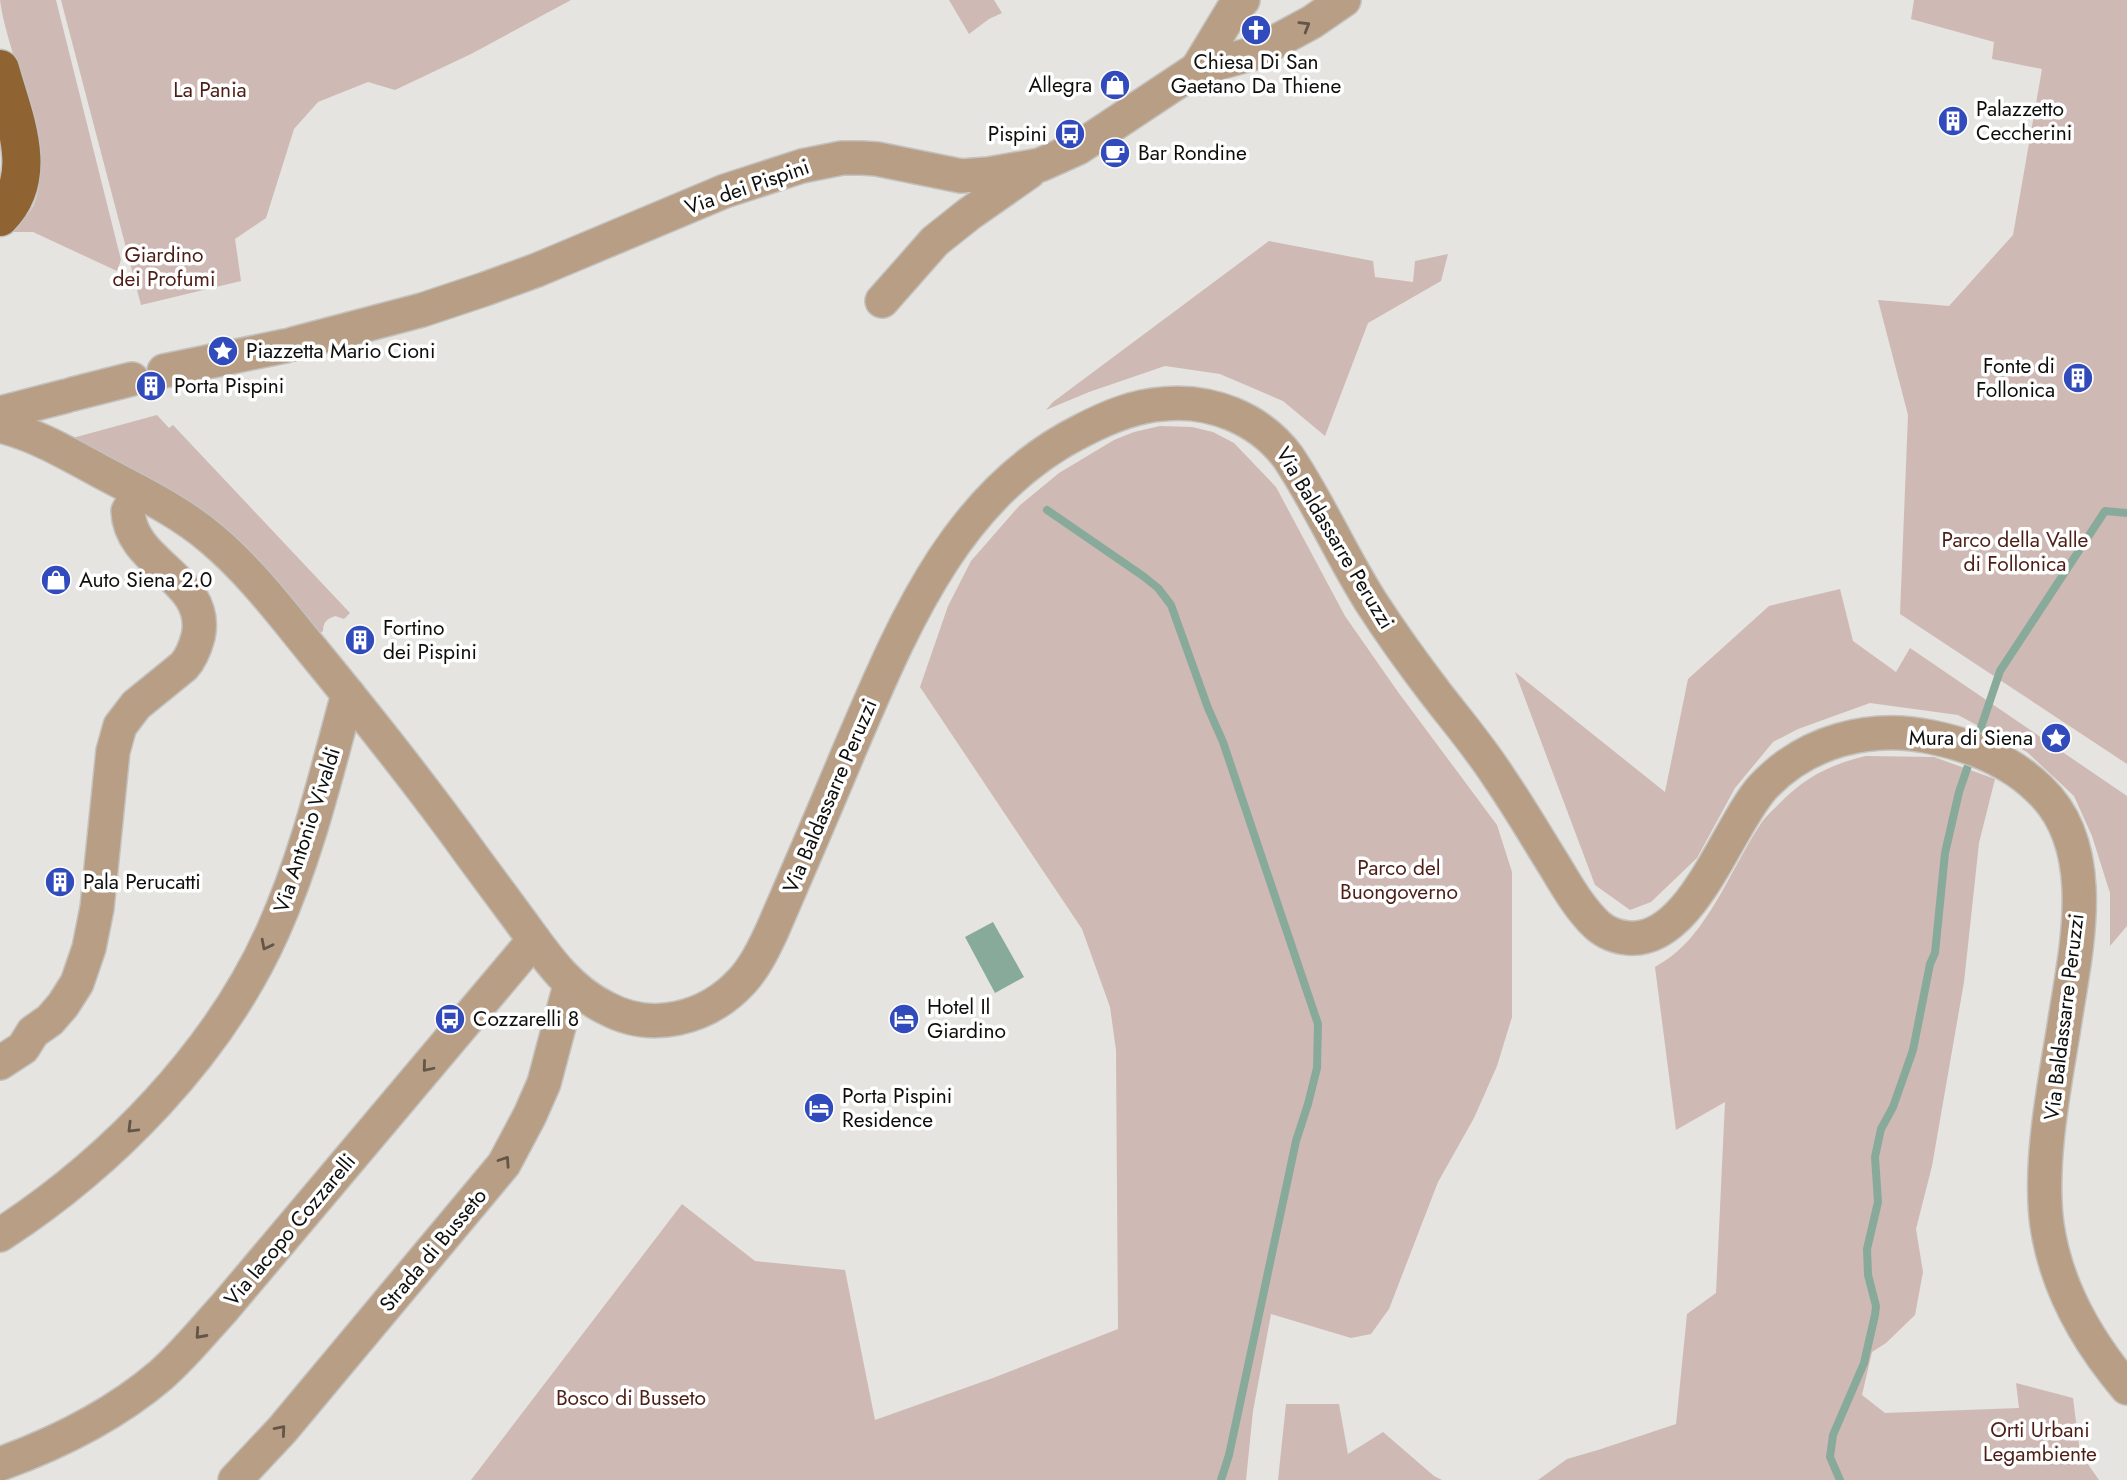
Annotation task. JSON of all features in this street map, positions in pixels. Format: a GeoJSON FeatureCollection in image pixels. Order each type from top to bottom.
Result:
{"type":"FeatureCollection","features":[{"type":"Feature","properties":{"kind":"main road"},"geometry":{"type":"LineString","coordinates":[[0,69],[21,147],[22,176],[10,204],[0,217]]}},
{"type":"Feature","properties":{"kind":"street"},"geometry":{"type":"LineString","coordinates":[[1197,69],[1232,11],[1243,0]]}},
{"type":"Feature","properties":{"kind":"street","name":"Via dei Pispini"},"geometry":{"type":"LineString","coordinates":[[164,371],[289,345],[422,310],[537,270],[725,191],[802,166],[862,158],[961,176],[1040,165],[1078,148],[1197,69],[1255,53],[1312,22],[1344,0]]}},
{"type":"Feature","properties":{"kind":"street"},"geometry":{"type":"LineString","coordinates":[[882,301],[935,241],[1040,165]]}},
{"type":"Feature","properties":{"kind":"street"},"geometry":{"type":"LineString","coordinates":[[0,413],[132,379]]}},
{"type":"Feature","properties":{"kind":"street","name":"Via Baldassarre Peruzzi"},"geometry":{"type":"LineString","coordinates":[[0,426],[47,444],[139,492],[174,512],[218,544],[259,586],[348,694],[570,985],[595,1002],[632,1019],[656,1021],[683,1018],[697,1013],[728,994],[743,981],[756,963],[887,663],[923,591],[964,527],[1011,478],[1056,444],[1107,418],[1156,404],[1184,404],[1224,411],[1261,429],[1280,445],[1297,469],[1370,600],[1430,686],[1485,756],[1581,907],[1594,922],[1615,936],[1644,938],[1657,934],[1678,918],[1691,902],[1751,803],[1772,779],[1809,752],[1843,738],[1875,733],[1914,734],[1944,740],[2006,764],[2050,800],[2063,820],[2073,845],[2079,889],[2078,929],[2051,1116],[2045,1201],[2047,1223],[2055,1263],[2071,1307],[2127,1388]]}},
{"type":"Feature","properties":{"kind":"street"},"geometry":{"type":"LineString","coordinates":[[0,1063],[23,1048],[33,1032],[50,1020],[77,983],[89,948],[99,889],[113,751],[120,726],[136,705],[189,661],[198,638],[199,617],[191,598],[177,579],[147,553],[131,528],[128,510],[139,492]]}},
{"type":"Feature","properties":{"kind":"street","name":"Via Antonio Vivaldi"},"geometry":{"type":"LineString","coordinates":[[0,1235],[66,1189],[101,1159],[190,1062],[229,1009],[271,935],[296,875],[348,694]]}},
{"type":"Feature","properties":{"kind":"street","name":"Via Iacopo Cozzarelli"},"geometry":{"type":"LineString","coordinates":[[0,1464],[89,1426],[118,1408],[174,1362],[232,1298],[534,940]]}},
{"type":"Feature","properties":{"kind":"street","name":"Strada di Busseto"},"geometry":{"type":"LineString","coordinates":[[235,1480],[282,1430],[504,1164],[544,1083],[570,985]]}},
{"type":"Feature","properties":{"kind":"green space"},"geometry":{"type":"Polygon","coordinates":[[[0,0],[56,0],[121,260],[117,271],[33,232],[10,232],[32,208],[39,187],[39,163],[35,135],[0,0]]]}},
{"type":"Feature","properties":{"kind":"green space","name":"La Pania"},"geometry":{"type":"Polygon","coordinates":[[[61,0],[571,0],[473,53],[395,90],[368,82],[318,102],[294,129],[266,218],[235,239],[241,281],[141,305],[61,0]]]}},
{"type":"Feature","properties":{"kind":"green space"},"geometry":{"type":"Polygon","coordinates":[[[949,0],[994,0],[1002,13],[969,34],[949,0]]]}},
{"type":"Feature","properties":{"kind":"green space","name":"Parco della Valle di Follonica"},"geometry":{"type":"Polygon","coordinates":[[[1914,0],[2127,0],[2127,764],[1900,614],[1908,415],[1878,300],[1949,306],[2013,235],[2042,69],[1992,59],[1994,42],[1911,19],[1914,0]]]}},
{"type":"Feature","properties":{"kind":"green space"},"geometry":{"type":"Polygon","coordinates":[[[1269,241],[1373,261],[1375,277],[1413,282],[1415,261],[1448,254],[1441,281],[1368,323],[1325,436],[1283,401],[1220,374],[1165,366],[1046,410],[1053,402],[1269,241]]]}},
{"type":"Feature","properties":{"kind":"green space"},"geometry":{"type":"Polygon","coordinates":[[[157,415],[169,428],[173,425],[350,613],[344,619],[335,616],[330,618],[320,633],[246,549],[69,439],[157,415]]]}},
{"type":"Feature","properties":{"kind":"green space"},"geometry":{"type":"Polygon","coordinates":[[[1160,426],[1192,427],[1213,432],[1234,443],[1276,487],[1345,616],[1497,825],[1512,872],[1512,1017],[1497,1066],[1474,1118],[1438,1182],[1389,1309],[1371,1334],[1351,1338],[1271,1314],[1253,1411],[1246,1480],[471,1480],[682,1204],[755,1261],[845,1270],[875,1420],[1118,1329],[1116,1050],[1110,1007],[1082,929],[920,687],[948,606],[971,561],[1019,506],[1059,473],[1114,440],[1160,426]]]}},
{"type":"Feature","properties":{"kind":"green space"},"geometry":{"type":"Polygon","coordinates":[[[1840,589],[1853,641],[1896,672],[1910,648],[2127,796],[2127,926],[2110,946],[2110,893],[2092,836],[2074,796],[2027,752],[1958,715],[1870,703],[1798,729],[1773,742],[1735,788],[1697,858],[1651,902],[1630,910],[1595,885],[1515,672],[1665,792],[1688,679],[1769,606],[1840,589]]]}},
{"type":"Feature","properties":{"kind":"green space","name":"Orti Urbani Legambiente"},"geometry":{"type":"Polygon","coordinates":[[[1866,756],[1934,757],[1995,779],[1979,843],[1964,982],[1932,1166],[1916,1229],[1923,1272],[1915,1315],[1886,1343],[1872,1352],[1862,1395],[1885,1413],[2019,1408],[2016,1383],[2073,1398],[2080,1453],[2099,1480],[1538,1480],[1567,1459],[1676,1424],[1687,1314],[1716,1293],[1725,1102],[1676,1130],[1655,967],[1681,948],[1702,924],[1754,835],[1770,813],[1797,787],[1818,774],[1866,756]]]}},
{"type":"Feature","properties":{"kind":"green space"},"geometry":{"type":"Polygon","coordinates":[[[1286,1404],[1339,1404],[1348,1454],[1383,1432],[1442,1480],[1278,1480],[1286,1404]]]}},
{"type":"Feature","properties":{"kind":"shaded area"},"geometry":{"type":"Polygon","coordinates":[[[993,922],[1024,977],[995,993],[965,937],[993,922]]]}},
{"type":"Feature","properties":{"kind":"waterway"},"geometry":{"type":"LineString","coordinates":[[1047,510],[1143,576],[1158,588],[1171,605],[1223,742],[1318,1024],[1317,1068],[1296,1141],[1229,1455],[1221,1480]]}},
{"type":"Feature","properties":{"kind":"waterway"},"geometry":{"type":"LineString","coordinates":[[1976,742],[2000,671],[2105,511],[2127,513]]}},
{"type":"Feature","properties":{"kind":"waterway"},"geometry":{"type":"LineString","coordinates":[[1840,1480],[1830,1457],[1833,1435],[1864,1363],[1876,1306],[1868,1275],[1867,1249],[1878,1202],[1875,1157],[1881,1129],[1893,1107],[1913,1050],[1930,964],[1935,953],[1945,853],[1959,792],[1971,757]]}},
{"type":"Feature","properties":{"kind":"place","name":"Chiesa Di San Gaetano Da Thiene"},"geometry":{"type":"Point","coordinates":[1256,30]}},
{"type":"Feature","properties":{"kind":"place","name":"Allegra"},"geometry":{"type":"Point","coordinates":[1115,85]}},
{"type":"Feature","properties":{"kind":"place","name":"Palazzetto Ceccherini"},"geometry":{"type":"Point","coordinates":[1953,121]}},
{"type":"Feature","properties":{"kind":"place","name":"Pispini"},"geometry":{"type":"Point","coordinates":[1070,134]}},
{"type":"Feature","properties":{"kind":"place","name":"Bar Rondine"},"geometry":{"type":"Point","coordinates":[1115,153]}},
{"type":"Feature","properties":{"kind":"place","name":"Piazzetta Mario Cioni"},"geometry":{"type":"Point","coordinates":[223,351]}},
{"type":"Feature","properties":{"kind":"place","name":"Fonte di Follonica"},"geometry":{"type":"Point","coordinates":[2078,378]}},
{"type":"Feature","properties":{"kind":"place","name":"Porta Pispini"},"geometry":{"type":"Point","coordinates":[151,386]}},
{"type":"Feature","properties":{"kind":"place","name":"Auto Siena 2.0"},"geometry":{"type":"Point","coordinates":[56,580]}},
{"type":"Feature","properties":{"kind":"place","name":"Fortino dei Pispini"},"geometry":{"type":"Point","coordinates":[360,640]}},
{"type":"Feature","properties":{"kind":"place","name":"Mura di Siena"},"geometry":{"type":"Point","coordinates":[2056,738]}},
{"type":"Feature","properties":{"kind":"place","name":"Pala Perucatti"},"geometry":{"type":"Point","coordinates":[60,882]}},
{"type":"Feature","properties":{"kind":"place","name":"Cozzarelli 8"},"geometry":{"type":"Point","coordinates":[450,1019]}},
{"type":"Feature","properties":{"kind":"place","name":"Hotel Il Giardino"},"geometry":{"type":"Point","coordinates":[904,1019]}},
{"type":"Feature","properties":{"kind":"place","name":"Porta Pispini Residence"},"geometry":{"type":"Point","coordinates":[819,1108]}},
{"type":"Feature","properties":{"kind":"park label","name":"Giardino dei Profumi"},"geometry":{"type":"Point","coordinates":[164,267]}},
{"type":"Feature","properties":{"kind":"park label","name":"Parco del Buongoverno"},"geometry":{"type":"Point","coordinates":[1399,880]}},
{"type":"Feature","properties":{"kind":"park label","name":"Bosco di Busseto"},"geometry":{"type":"Point","coordinates":[631,1398]}}]}
